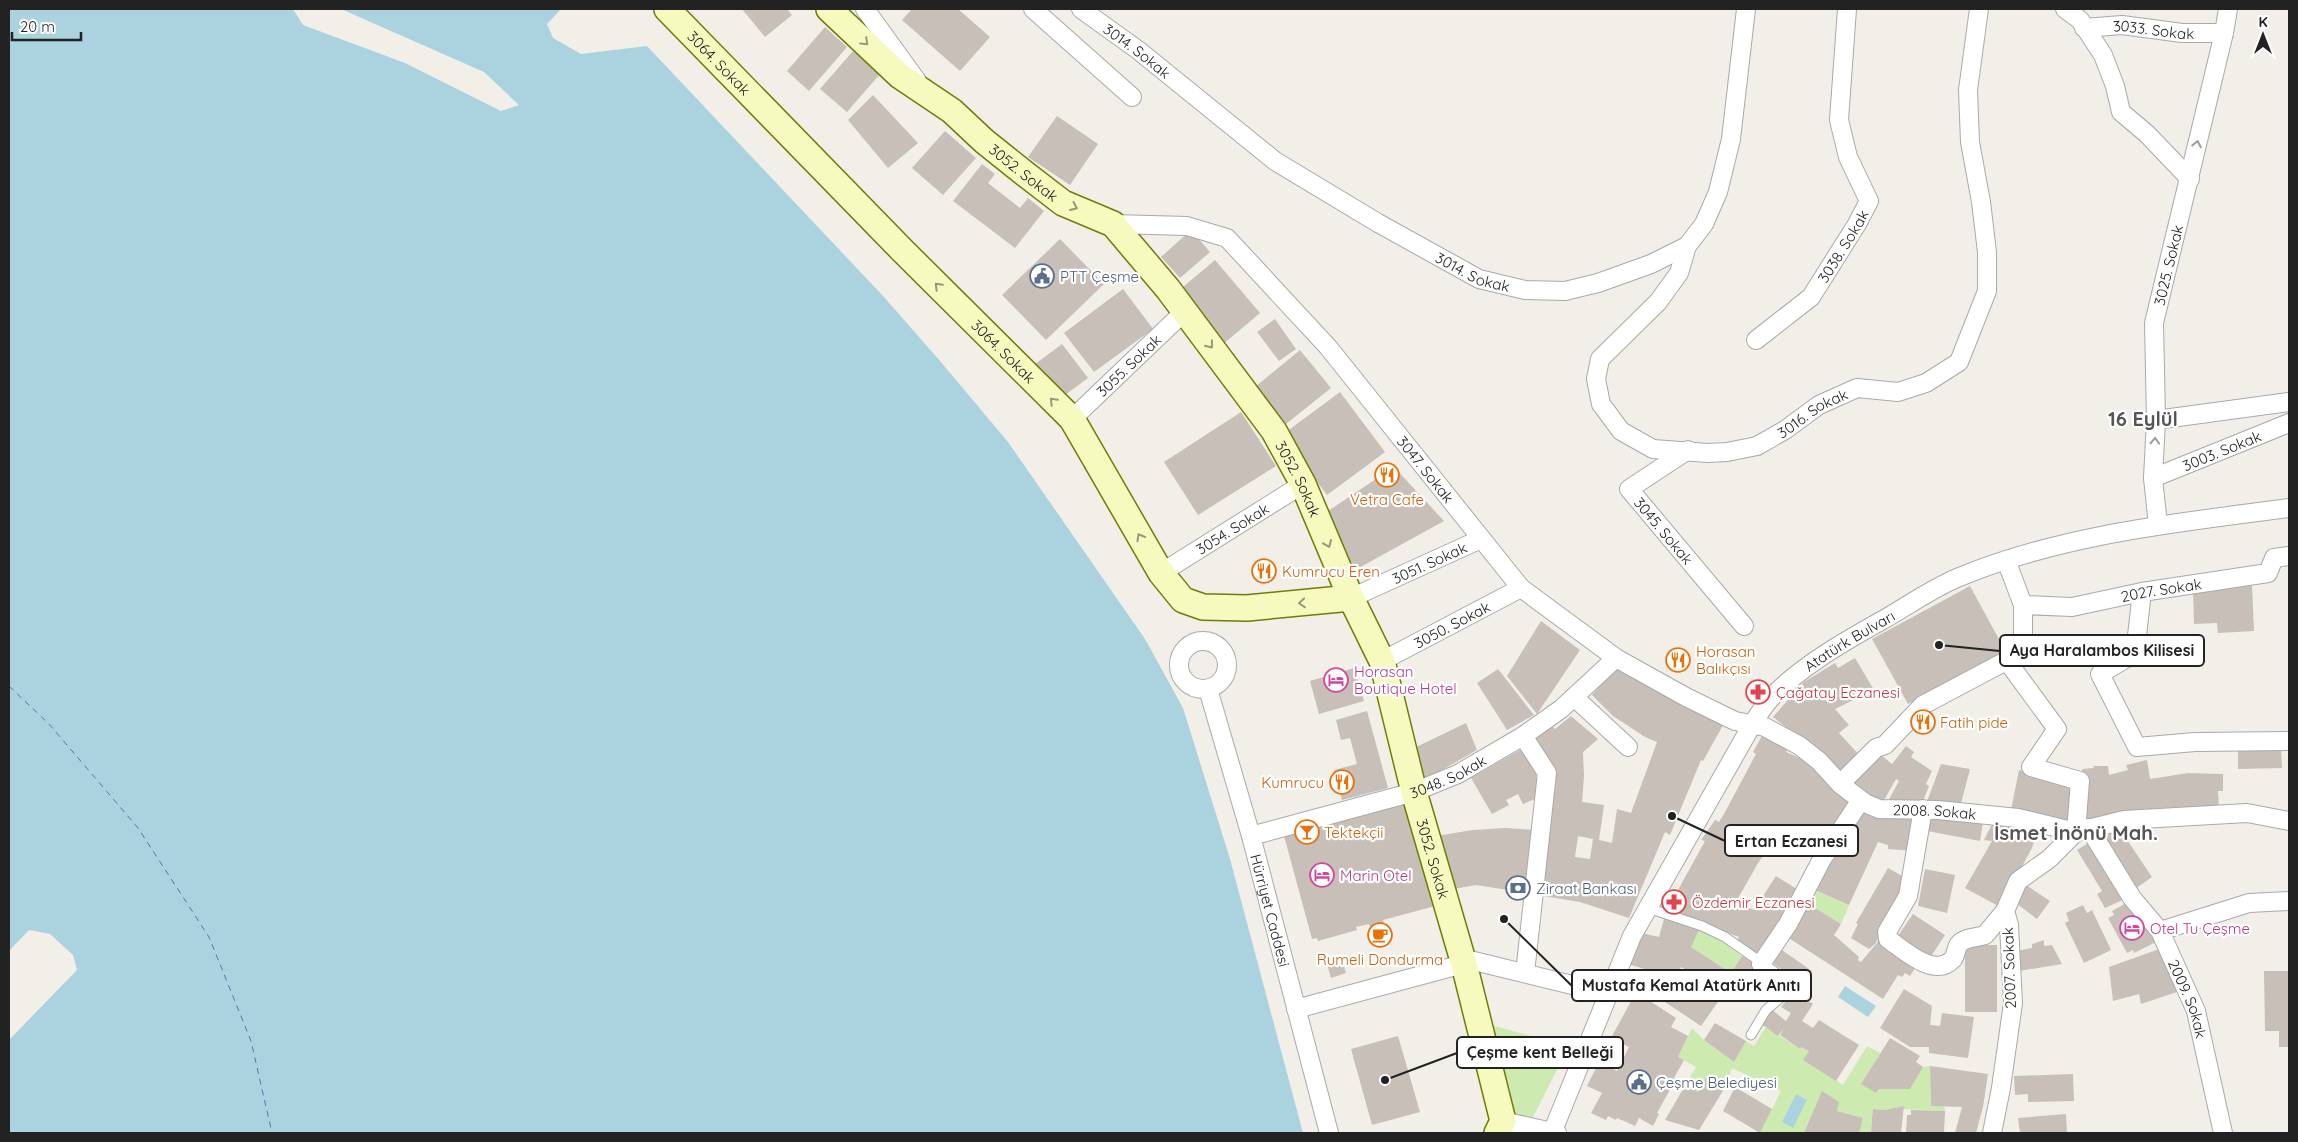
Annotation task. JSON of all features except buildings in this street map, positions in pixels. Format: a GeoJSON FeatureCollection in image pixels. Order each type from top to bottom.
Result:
{"type":"FeatureCollection","features":[{"type":"Feature","properties":{"kind":"street","name":"3064. Sokak"},"geometry":{"type":"LineString","coordinates":[[667,9],[1072,419],[1161,573],[1182,600],[1203,607],[1247,608],[1351,598]]}},
{"type":"Feature","properties":{"kind":"street","name":"3052. Sokak"},"geometry":{"type":"LineString","coordinates":[[829,9],[900,76],[952,111],[984,141],[1063,203],[1113,224],[1168,289],[1274,431],[1303,484],[1351,598],[1382,662],[1414,792],[1464,964],[1500,1127]]}},
{"type":"Feature","properties":{"kind":"street"},"geometry":{"type":"LineString","coordinates":[[865,9],[924,91]]}},
{"type":"Feature","properties":{"kind":"street"},"geometry":{"type":"LineString","coordinates":[[1033,9],[1132,97]]}},
{"type":"Feature","properties":{"kind":"street","name":"3014. Sokak"},"geometry":{"type":"LineString","coordinates":[[1082,9],[1138,50],[1275,161],[1378,223],[1479,279],[1524,290],[1565,291],[1598,283],[1651,264],[1687,246],[1704,224],[1718,192],[1731,139],[1746,9]]}},
{"type":"Feature","properties":{"kind":"street","name":"3038. Sokak"},"geometry":{"type":"LineString","coordinates":[[1756,340],[1811,296],[1857,224],[1869,201],[1848,156],[1839,120],[1847,9]]}},
{"type":"Feature","properties":{"kind":"street","name":"3016. Sokak"},"geometry":{"type":"LineString","coordinates":[[1687,246],[1679,273],[1658,302],[1600,359],[1596,379],[1601,404],[1621,431],[1653,449],[1727,452],[1757,446],[1785,430],[1819,405],[1857,388],[1898,392],[1926,383],[1958,362],[1987,291],[1987,252],[1981,202],[1970,142],[1968,90],[1979,9]]}},
{"type":"Feature","properties":{"kind":"street"},"geometry":{"type":"LineString","coordinates":[[2065,9],[2080,20],[2103,55],[2115,86],[2121,112],[2147,134],[2190,179]]}},
{"type":"Feature","properties":{"kind":"street","name":"3025. Sokak"},"geometry":{"type":"LineString","coordinates":[[2158,525],[2153,478],[2156,420],[2154,323],[2190,179],[2202,116],[2224,33],[2228,9]]}},
{"type":"Feature","properties":{"kind":"street","name":"3033. Sokak"},"geometry":{"type":"LineString","coordinates":[[2084,28],[2122,17],[2182,33],[2224,33]]}},
{"type":"Feature","properties":{"kind":"street","name":"3047. Sokak"},"geometry":{"type":"LineString","coordinates":[[1113,224],[1187,226],[1227,238],[1328,347],[1521,588],[1616,658],[1686,697],[1735,721],[1753,724]]}},
{"type":"Feature","properties":{"kind":"street","name":"3055. Sokak"},"geometry":{"type":"LineString","coordinates":[[1072,419],[1184,312]]}},
{"type":"Feature","properties":{"kind":"street"},"geometry":{"type":"LineString","coordinates":[[2156,420],[2289,402]]}},
{"type":"Feature","properties":{"kind":"street","name":"3003. Sokak"},"geometry":{"type":"LineString","coordinates":[[2153,478],[2289,424]]}},
{"type":"Feature","properties":{"kind":"street","name":"3045. Sokak"},"geometry":{"type":"LineString","coordinates":[[1688,450],[1629,489],[1744,626]]}},
{"type":"Feature","properties":{"kind":"street","name":"3054. Sokak"},"geometry":{"type":"LineString","coordinates":[[1161,573],[1303,484]]}},
{"type":"Feature","properties":{"kind":"street","name":"Atatürk Bulvarı"},"geometry":{"type":"LineString","coordinates":[[1552,1133],[1632,936],[1753,724],[1771,699],[1818,658],[1955,579],[2006,560],[2063,543],[2158,525],[2289,508]]}},
{"type":"Feature","properties":{"kind":"street","name":"3051. Sokak"},"geometry":{"type":"LineString","coordinates":[[1351,598],[1481,538]]}},
{"type":"Feature","properties":{"kind":"street","name":"2027. Sokak"},"geometry":{"type":"LineString","coordinates":[[2023,605],[2072,607],[2142,592],[2268,573],[2274,558],[2289,556]]}},
{"type":"Feature","properties":{"kind":"street"},"geometry":{"type":"LineString","coordinates":[[1840,784],[1876,748],[1885,745],[1924,705],[2023,652],[2023,605],[2006,560]]}},
{"type":"Feature","properties":{"kind":"street","name":"3050. Sokak"},"geometry":{"type":"LineString","coordinates":[[1382,662],[1521,588]]}},
{"type":"Feature","properties":{"kind":"street"},"geometry":{"type":"LineString","coordinates":[[2142,592],[2135,653],[2100,674],[2138,747],[2195,742],[2289,741]]}},
{"type":"Feature","properties":{"kind":"street","name":"3048. Sokak"},"geometry":{"type":"LineString","coordinates":[[1250,836],[1414,792],[1458,774],[1523,736],[1574,697],[1616,658]]}},
{"type":"Feature","properties":{"kind":"street"},"geometry":{"type":"LineString","coordinates":[[2007,661],[2057,729],[2031,767],[2080,781],[2083,830]]}},
{"type":"Feature","properties":{"kind":"street","name":"Hürriyet Caddesi"},"geometry":{"type":"LineString","coordinates":[[1208,689],[1250,836],[1328,1133]]}},
{"type":"Feature","properties":{"kind":"street"},"geometry":{"type":"LineString","coordinates":[[1574,697],[1628,747]]}},
{"type":"Feature","properties":{"kind":"street","name":"2008. Sokak"},"geometry":{"type":"LineString","coordinates":[[1753,724],[1765,726],[1800,746],[1819,761],[1840,784],[1861,800],[1879,809],[1924,810],[2018,818],[2083,830],[2124,820],[2247,813],[2289,821]]}},
{"type":"Feature","properties":{"kind":"street"},"geometry":{"type":"LineString","coordinates":[[1523,736],[1547,772],[1525,974]]}},
{"type":"Feature","properties":{"kind":"street"},"geometry":{"type":"LineString","coordinates":[[1761,964],[1788,924],[1822,859],[1861,800]]}},
{"type":"Feature","properties":{"kind":"street"},"geometry":{"type":"LineString","coordinates":[[1924,810],[1908,896],[1887,932],[1888,939],[1927,965],[1943,964],[1953,958],[1959,944],[1967,938],[1985,935],[2005,911]]}},
{"type":"Feature","properties":{"kind":"street","name":"2007. Sokak"},"geometry":{"type":"LineString","coordinates":[[1992,1133],[2001,1088],[2013,1003],[2009,925],[2005,911],[2018,881],[2049,859],[2083,830]]}},
{"type":"Feature","properties":{"kind":"street","name":"2009. Sokak"},"geometry":{"type":"LineString","coordinates":[[2083,830],[2132,898],[2160,931],[2196,1011],[2223,1133]]}},
{"type":"Feature","properties":{"kind":"street"},"geometry":{"type":"LineString","coordinates":[[2160,931],[2249,903],[2289,902]]}},
{"type":"Feature","properties":{"kind":"street"},"geometry":{"type":"LineString","coordinates":[[1296,1009],[1474,961],[1609,994]]}},
{"type":"Feature","properties":{"kind":"street"},"geometry":{"type":"LineString","coordinates":[[1500,1127],[1556,1133]]}},
{"type":"Feature","properties":{"kind":"lane"},"geometry":{"type":"LineString","coordinates":[[1648,908],[1702,926],[1725,937],[1790,983],[1792,987],[1766,1010],[1751,1036]]}},
{"type":"Feature","properties":{"kind":"green space"},"geometry":{"type":"Polygon","coordinates":[[[1813,889],[1849,905],[1841,924],[1805,902],[1813,889]]]}},
{"type":"Feature","properties":{"kind":"green space"},"geometry":{"type":"Polygon","coordinates":[[[1701,926],[1742,956],[1731,973],[1691,947],[1701,926]]]}},
{"type":"Feature","properties":{"kind":"green space"},"geometry":{"type":"Polygon","coordinates":[[[1491,1025],[1569,1046],[1531,1121],[1516,1118],[1491,1025]]]}},
{"type":"Feature","properties":{"kind":"green space"},"geometry":{"type":"Polygon","coordinates":[[[1766,1027],[1800,1049],[1801,1047],[1809,1051],[1804,1060],[1843,1085],[1867,1046],[1880,1053],[1862,1083],[1879,1089],[1910,1089],[1923,1067],[1930,1066],[1931,1106],[1944,1106],[1945,1111],[1904,1109],[1904,1106],[1884,1110],[1874,1109],[1871,1133],[1859,1133],[1863,1118],[1837,1111],[1823,1092],[1804,1133],[1760,1133],[1781,1091],[1732,1068],[1724,1089],[1707,1079],[1698,1092],[1686,1084],[1696,1067],[1678,1057],[1692,1028],[1704,1040],[1734,1062],[1746,1041],[1754,1046],[1766,1027]]]}},
{"type":"Feature","properties":{"kind":"water"},"geometry":{"type":"Polygon","coordinates":[[[9,9],[293,9],[303,25],[405,63],[501,111],[519,105],[484,72],[341,9],[561,9],[547,24],[553,38],[581,54],[647,46],[884,297],[940,361],[1008,442],[1145,639],[1183,708],[1230,859],[1303,1133],[9,1133],[9,1040],[77,970],[73,955],[50,934],[29,930],[9,951],[9,9]]]}},
{"type":"Feature","properties":{"kind":"water"},"geometry":{"type":"Polygon","coordinates":[[[1845,986],[1876,1006],[1868,1017],[1838,997],[1845,986]]]}},
{"type":"Feature","properties":{"kind":"water"},"geometry":{"type":"Polygon","coordinates":[[[1796,1094],[1807,1100],[1793,1128],[1782,1122],[1796,1094]]]}},
{"type":"Feature","properties":{"kind":"ferry route"},"geometry":{"type":"LineString","coordinates":[[9,686],[49,724],[138,828],[209,937],[251,1041],[272,1133]]}},
{"type":"Feature","properties":{"kind":"place","name":"PTT Çeşme"},"geometry":{"type":"Point","coordinates":[1042,276]}},
{"type":"Feature","properties":{"kind":"place","name":"Vetra Cafe"},"geometry":{"type":"Point","coordinates":[1387,475]}},
{"type":"Feature","properties":{"kind":"place","name":"Kumrucu Eren"},"geometry":{"type":"Point","coordinates":[1264,571]}},
{"type":"Feature","properties":{"kind":"place","name":"Aya Haralambos Kilisesi"},"geometry":{"type":"Point","coordinates":[1939,645]}},
{"type":"Feature","properties":{"kind":"place","name":"Horasan Balıkçısı"},"geometry":{"type":"Point","coordinates":[1678,660]}},
{"type":"Feature","properties":{"kind":"place","name":"Horasan Boutique Hotel"},"geometry":{"type":"Point","coordinates":[1336,680]}},
{"type":"Feature","properties":{"kind":"place","name":"Çağatay Eczanesi"},"geometry":{"type":"Point","coordinates":[1758,692]}},
{"type":"Feature","properties":{"kind":"place","name":"Fatih pide"},"geometry":{"type":"Point","coordinates":[1923,722]}},
{"type":"Feature","properties":{"kind":"place","name":"Kumrucu"},"geometry":{"type":"Point","coordinates":[1342,782]}},
{"type":"Feature","properties":{"kind":"place","name":"Ertan Eczanesi"},"geometry":{"type":"Point","coordinates":[1672,816]}},
{"type":"Feature","properties":{"kind":"place","name":"Tektekçii"},"geometry":{"type":"Point","coordinates":[1307,832]}},
{"type":"Feature","properties":{"kind":"place","name":"Marin Otel"},"geometry":{"type":"Point","coordinates":[1322,875]}},
{"type":"Feature","properties":{"kind":"place","name":"Ziraat Bankası"},"geometry":{"type":"Point","coordinates":[1518,888]}},
{"type":"Feature","properties":{"kind":"place","name":"Özdemir Eczanesi"},"geometry":{"type":"Point","coordinates":[1674,902]}},
{"type":"Feature","properties":{"kind":"place","name":"Mustafa Kemal Atatürk Anıtı"},"geometry":{"type":"Point","coordinates":[1504,919]}},
{"type":"Feature","properties":{"kind":"place","name":"Otel Tu Çeşme"},"geometry":{"type":"Point","coordinates":[2132,928]}},
{"type":"Feature","properties":{"kind":"place","name":"Rumeli Dondurma"},"geometry":{"type":"Point","coordinates":[1380,935]}},
{"type":"Feature","properties":{"kind":"place","name":"Çeşme kent Belleği"},"geometry":{"type":"Point","coordinates":[1385,1080]}},
{"type":"Feature","properties":{"kind":"place","name":"Çeşme Belediyesi"},"geometry":{"type":"Point","coordinates":[1639,1082]}},
{"type":"Feature","properties":{"kind":"district","name":"16 Eylül"},"geometry":{"type":"Point","coordinates":[2143,418]}},
{"type":"Feature","properties":{"kind":"district","name":"İsmet İnönü Mah."},"geometry":{"type":"Point","coordinates":[2076,832]}}]}
